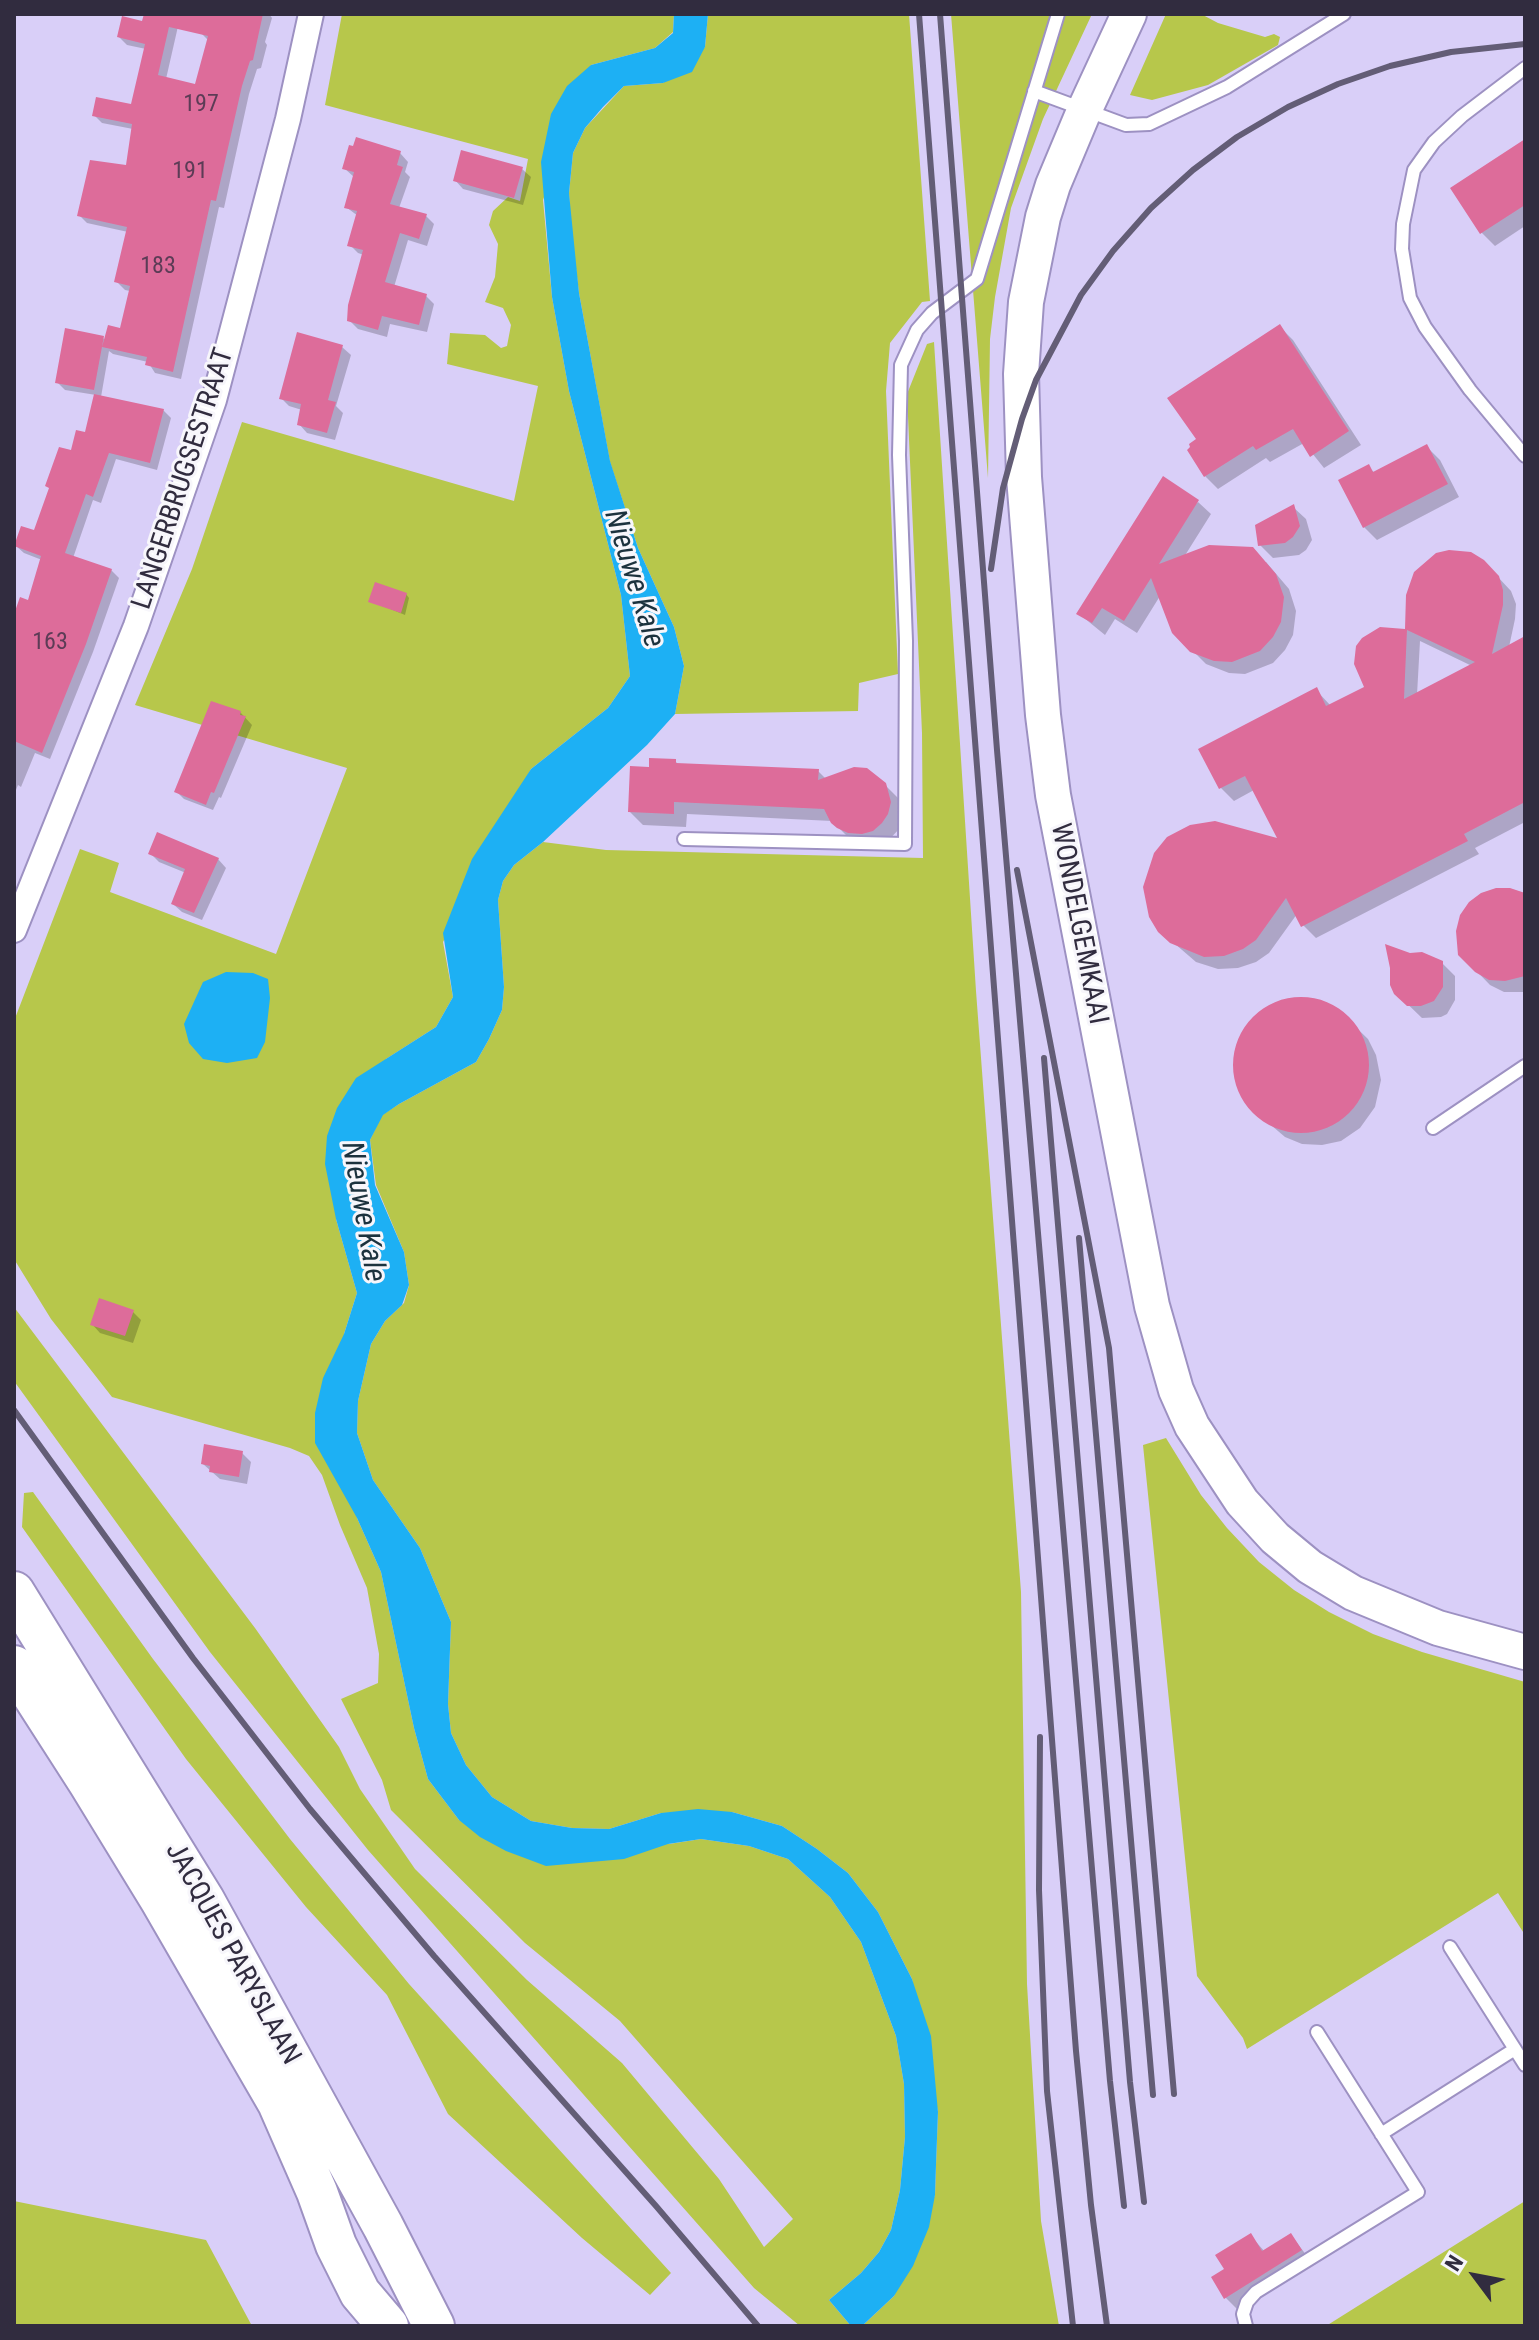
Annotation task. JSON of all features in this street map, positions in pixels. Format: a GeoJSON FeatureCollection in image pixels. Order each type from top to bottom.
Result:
{"type":"FeatureCollection","features":[{"type":"Feature","properties":{"kind":"highway","name":"JACQUES PARYSLAAN"},"geometry":{"type":"LineString","coordinates":[[14,1592],[204,1900],[383,2226],[434,2326]]}},
{"type":"Feature","properties":{"kind":"highway","name":"JACQUES PARYSLAAN"},"geometry":{"type":"LineString","coordinates":[[14,1666],[160,1899],[278,2103],[317,2192],[336,2245],[360,2293],[388,2326]]}},
{"type":"Feature","properties":{"kind":"main road","name":"WONDELGEMKAAI"},"geometry":{"type":"LineString","coordinates":[[1129,14],[1084,111],[1043,217],[1026,302],[1021,374],[1024,477],[1043,715],[1053,795],[1152,1306],[1176,1390],[1192,1426],[1242,1502],[1275,1538],[1310,1567],[1353,1593],[1438,1628],[1525,1652]]}},
{"type":"Feature","properties":{"kind":"street","name":"LANGERBRUGSESTRAAT"},"geometry":{"type":"LineString","coordinates":[[14,930],[136,626],[209,415],[267,202],[311,14]]}},
{"type":"Feature","properties":{"kind":"lane"},"geometry":{"type":"LineString","coordinates":[[684,839],[905,844],[906,641],[899,455],[901,365],[917,330],[977,279],[1058,14]]}},
{"type":"Feature","properties":{"kind":"lane"},"geometry":{"type":"LineString","coordinates":[[1034,91],[1126,125],[1149,124],[1227,87],[1344,14]]}},
{"type":"Feature","properties":{"kind":"lane"},"geometry":{"type":"LineString","coordinates":[[1525,68],[1462,116],[1434,142],[1414,170],[1408,193],[1402,249],[1410,298],[1425,327],[1470,390],[1525,456]]}},
{"type":"Feature","properties":{"kind":"lane"},"geometry":{"type":"LineString","coordinates":[[1433,1128],[1525,1066]]}},
{"type":"Feature","properties":{"kind":"lane"},"geometry":{"type":"LineString","coordinates":[[1450,1947],[1525,2065]]}},
{"type":"Feature","properties":{"kind":"lane"},"geometry":{"type":"LineString","coordinates":[[1246,2326],[1243,2314],[1247,2302],[1256,2292],[1418,2192],[1317,2032]]}},
{"type":"Feature","properties":{"kind":"lane"},"geometry":{"type":"LineString","coordinates":[[1381,2134],[1515,2049]]}},
{"type":"Feature","properties":{"kind":"green space"},"geometry":{"type":"Polygon","coordinates":[[[342,14],[674,14],[673,32],[655,48],[591,65],[543,200],[552,297],[569,391],[621,595],[630,676],[608,708],[531,769],[443,942],[453,997],[436,1027],[386,1059],[336,1219],[357,1293],[344,1334],[357,1518],[381,1572],[428,1779],[459,1820],[669,1844],[701,1839],[749,1846],[788,1859],[830,1897],[861,1942],[896,2036],[904,2084],[905,2137],[900,2190],[891,2230],[879,2252],[861,2273],[829,2300],[851,2326],[800,2326],[754,2288],[368,1850],[210,1652],[14,1381],[14,1307],[255,1628],[339,1747],[360,1789],[415,1869],[527,1980],[622,2063],[719,2179],[764,2247],[793,2219],[620,2021],[525,1943],[391,1810],[382,1780],[341,1699],[378,1683],[379,1654],[367,1588],[322,1475],[309,1456],[112,1397],[51,1319],[14,1259],[14,1021],[80,849],[119,863],[110,892],[276,954],[347,768],[135,705],[192,569],[242,422],[514,501],[538,386],[447,364],[450,333],[485,335],[501,348],[507,346],[511,325],[503,308],[485,302],[495,277],[498,244],[489,225],[493,211],[508,197],[520,201],[528,159],[325,105],[342,14]]]}},
{"type":"Feature","properties":{"kind":"green space"},"geometry":{"type":"Polygon","coordinates":[[[708,14],[909,14],[930,301],[922,302],[890,343],[886,391],[898,674],[859,683],[858,711],[675,714],[684,666],[674,627],[638,548],[610,462],[579,293],[571,228],[569,193],[573,153],[585,128],[624,86],[663,83],[705,47],[708,14]]]}},
{"type":"Feature","properties":{"kind":"green space"},"geometry":{"type":"Polygon","coordinates":[[[951,14],[1092,14],[1043,119],[1011,208],[990,339],[988,478],[951,14]]]}},
{"type":"Feature","properties":{"kind":"green space"},"geometry":{"type":"Polygon","coordinates":[[[1166,14],[1201,14],[1218,23],[1265,37],[1274,34],[1280,37],[1278,45],[1208,85],[1152,100],[1130,95],[1166,14]]]}},
{"type":"Feature","properties":{"kind":"green space"},"geometry":{"type":"Polygon","coordinates":[[[934,342],[976,991],[1021,1592],[1027,1984],[1041,2221],[1059,2326],[862,2326],[894,2296],[935,2195],[938,2112],[912,1979],[878,1912],[848,1873],[782,1826],[732,1812],[661,1813],[609,1829],[572,1828],[531,1821],[492,1797],[466,1765],[451,1733],[448,1704],[451,1622],[420,1548],[373,1480],[357,1433],[358,1401],[371,1344],[385,1321],[404,1303],[409,1285],[404,1252],[376,1185],[370,1140],[382,1115],[476,1062],[489,1039],[502,1010],[504,987],[498,900],[503,881],[514,865],[543,842],[606,850],[923,858],[922,733],[907,394],[927,344],[934,342]]]}},
{"type":"Feature","properties":{"kind":"green space"},"geometry":{"type":"Polygon","coordinates":[[[1166,1438],[1201,1495],[1227,1528],[1259,1562],[1294,1590],[1373,1634],[1422,1652],[1525,1682],[1525,1935],[1498,1893],[1247,2049],[1243,2038],[1197,1976],[1143,1445],[1166,1438]]]}},
{"type":"Feature","properties":{"kind":"green space"},"geometry":{"type":"Polygon","coordinates":[[[33,1492],[153,1659],[290,1839],[409,1984],[671,2273],[650,2295],[582,2238],[448,2114],[387,1995],[306,1907],[186,1759],[22,1527],[24,1493],[33,1492]]]}},
{"type":"Feature","properties":{"kind":"green space"},"geometry":{"type":"Polygon","coordinates":[[[14,2201],[206,2240],[252,2326],[14,2326],[14,2201]]]}},
{"type":"Feature","properties":{"kind":"green space"},"geometry":{"type":"Polygon","coordinates":[[[1525,2201],[1525,2326],[1326,2326],[1525,2201]]]}},
{"type":"Feature","properties":{"kind":"water","name":"Nieuwe Kale"},"geometry":{"type":"Polygon","coordinates":[[[674,14],[708,14],[705,47],[692,72],[663,83],[624,86],[585,128],[573,153],[569,193],[579,293],[610,461],[638,548],[674,627],[684,666],[675,714],[647,745],[514,865],[503,881],[498,900],[504,987],[502,1010],[489,1039],[476,1062],[383,1115],[370,1140],[375,1185],[404,1252],[409,1285],[402,1305],[385,1321],[371,1344],[358,1401],[357,1433],[373,1480],[420,1548],[451,1622],[448,1704],[451,1733],[466,1765],[492,1797],[531,1821],[572,1828],[609,1829],[661,1813],[698,1809],[732,1812],[782,1826],[848,1873],[878,1912],[912,1979],[931,2036],[938,2112],[935,2195],[929,2227],[913,2266],[894,2296],[862,2326],[851,2326],[829,2300],[861,2273],[879,2252],[891,2230],[900,2190],[905,2137],[904,2084],[896,2036],[861,1942],[830,1897],[788,1859],[749,1846],[701,1839],[668,1844],[624,1859],[546,1866],[506,1851],[480,1837],[459,1820],[428,1779],[381,1572],[357,1518],[315,1443],[315,1413],[323,1378],[344,1334],[357,1293],[336,1219],[325,1164],[327,1136],[337,1108],[356,1078],[436,1027],[453,997],[443,933],[472,859],[531,769],[608,708],[630,676],[621,595],[569,391],[552,297],[541,162],[551,114],[567,86],[591,65],[655,48],[673,33],[674,14]]]}},
{"type":"Feature","properties":{"kind":"water"},"geometry":{"type":"Polygon","coordinates":[[[226,972],[253,973],[268,979],[270,998],[265,1042],[257,1058],[227,1063],[203,1059],[189,1043],[184,1024],[203,982],[226,972]]]}},
{"type":"Feature","properties":{"kind":"building"},"geometry":{"type":"Polygon","coordinates":[[[144,14],[263,14],[253,60],[242,86],[216,201],[211,200],[173,372],[145,365],[147,357],[102,347],[108,325],[120,328],[130,286],[114,282],[127,227],[77,216],[90,160],[126,165],[132,124],[92,116],[96,97],[131,104],[145,44],[117,37],[122,16],[142,21],[144,14]],[[169,27],[158,75],[195,84],[208,36],[169,27]]]}},
{"type":"Feature","properties":{"kind":"building"},"geometry":{"type":"Polygon","coordinates":[[[356,137],[401,151],[397,165],[403,167],[390,204],[427,214],[419,239],[400,233],[385,282],[427,294],[419,325],[382,316],[378,330],[347,321],[348,305],[363,250],[347,246],[357,211],[344,208],[354,172],[342,169],[349,145],[353,146],[356,137]]]}},
{"type":"Feature","properties":{"kind":"building"},"geometry":{"type":"Polygon","coordinates":[[[1525,139],[1525,205],[1480,234],[1450,188],[1525,139]]]}},
{"type":"Feature","properties":{"kind":"building"},"geometry":{"type":"Polygon","coordinates":[[[461,150],[523,167],[514,198],[453,181],[461,150]]]}},
{"type":"Feature","properties":{"kind":"building"},"geometry":{"type":"Polygon","coordinates":[[[1280,324],[1349,431],[1310,457],[1293,429],[1256,450],[1253,446],[1204,477],[1187,450],[1196,439],[1167,398],[1280,324]]]}},
{"type":"Feature","properties":{"kind":"building"},"geometry":{"type":"Polygon","coordinates":[[[65,328],[104,336],[94,390],[55,383],[65,328]]]}},
{"type":"Feature","properties":{"kind":"building"},"geometry":{"type":"Polygon","coordinates":[[[297,332],[343,345],[328,400],[336,402],[327,433],[297,425],[301,404],[279,399],[297,332]]]}},
{"type":"Feature","properties":{"kind":"building"},"geometry":{"type":"Polygon","coordinates":[[[94,394],[164,409],[150,463],[109,453],[93,497],[86,494],[65,553],[112,569],[42,753],[14,741],[14,614],[20,597],[28,600],[41,556],[14,546],[21,526],[34,530],[59,447],[71,450],[76,430],[85,432],[94,394]]]}},
{"type":"Feature","properties":{"kind":"building"},"geometry":{"type":"Polygon","coordinates":[[[1427,444],[1448,484],[1363,528],[1338,480],[1369,464],[1373,472],[1427,444]]]}},
{"type":"Feature","properties":{"kind":"building"},"geometry":{"type":"Polygon","coordinates":[[[1163,476],[1199,500],[1159,564],[1209,545],[1253,547],[1276,574],[1284,597],[1281,622],[1260,651],[1232,662],[1214,661],[1190,652],[1172,633],[1151,578],[1124,621],[1102,608],[1092,623],[1076,614],[1163,476]]]}},
{"type":"Feature","properties":{"kind":"building"},"geometry":{"type":"Polygon","coordinates":[[[1294,504],[1300,526],[1293,537],[1285,543],[1258,546],[1255,525],[1294,504]]]}},
{"type":"Feature","properties":{"kind":"building"},"geometry":{"type":"Polygon","coordinates":[[[1449,550],[1471,552],[1499,576],[1503,605],[1492,654],[1525,636],[1525,802],[1464,834],[1468,841],[1301,927],[1286,898],[1256,940],[1243,949],[1224,956],[1204,957],[1170,943],[1158,932],[1149,917],[1143,887],[1154,853],[1167,837],[1190,825],[1215,821],[1277,838],[1245,776],[1219,789],[1198,749],[1317,687],[1326,706],[1364,687],[1354,664],[1356,646],[1362,638],[1380,627],[1405,629],[1406,595],[1414,572],[1436,553],[1449,550]],[[1407,630],[1404,699],[1475,662],[1407,630]]]}},
{"type":"Feature","properties":{"kind":"building"},"geometry":{"type":"Polygon","coordinates":[[[375,582],[407,593],[401,613],[368,602],[375,582]]]}},
{"type":"Feature","properties":{"kind":"building"},"geometry":{"type":"Polygon","coordinates":[[[211,701],[241,711],[240,715],[246,716],[206,805],[174,792],[211,701]]]}},
{"type":"Feature","properties":{"kind":"building"},"geometry":{"type":"Polygon","coordinates":[[[649,758],[676,759],[676,763],[819,769],[818,780],[854,767],[867,768],[886,783],[891,802],[882,823],[873,831],[862,834],[837,828],[824,809],[674,802],[674,814],[628,812],[630,766],[649,767],[649,758]]]}},
{"type":"Feature","properties":{"kind":"building"},"geometry":{"type":"Polygon","coordinates":[[[157,832],[219,858],[194,913],[171,904],[185,869],[148,854],[157,832]]]}},
{"type":"Feature","properties":{"kind":"building"},"geometry":{"type":"Polygon","coordinates":[[[1496,888],[1525,893],[1525,976],[1505,981],[1489,980],[1475,972],[1458,955],[1456,931],[1460,915],[1469,902],[1481,893],[1496,888]]]}},
{"type":"Feature","properties":{"kind":"building"},"geometry":{"type":"Polygon","coordinates":[[[1385,944],[1410,953],[1422,952],[1443,961],[1443,987],[1434,1001],[1421,1006],[1407,1006],[1394,994],[1385,944]]]}},
{"type":"Feature","properties":{"kind":"building"},"geometry":{"type":"Polygon","coordinates":[[[1301,997],[1327,1003],[1349,1017],[1363,1039],[1369,1065],[1363,1091],[1349,1113],[1327,1127],[1301,1133],[1275,1127],[1253,1113],[1239,1091],[1233,1065],[1239,1039],[1253,1017],[1275,1003],[1301,997]]]}},
{"type":"Feature","properties":{"kind":"building"},"geometry":{"type":"Polygon","coordinates":[[[99,1298],[134,1310],[125,1336],[90,1325],[99,1298]]]}},
{"type":"Feature","properties":{"kind":"building"},"geometry":{"type":"Polygon","coordinates":[[[204,1444],[243,1451],[239,1477],[209,1472],[210,1466],[201,1464],[204,1444]]]}},
{"type":"Feature","properties":{"kind":"building"},"geometry":{"type":"Polygon","coordinates":[[[1251,2233],[1262,2251],[1291,2233],[1302,2250],[1224,2299],[1211,2277],[1224,2269],[1215,2255],[1251,2233]]]}},
{"type":"Feature","properties":{"kind":"railway"},"geometry":{"type":"LineString","coordinates":[[919,14],[1076,2051],[1107,2326]]}},
{"type":"Feature","properties":{"kind":"railway"},"geometry":{"type":"LineString","coordinates":[[940,14],[997,750],[1110,2081],[1124,2206]]}},
{"type":"Feature","properties":{"kind":"railway"},"geometry":{"type":"LineString","coordinates":[[991,569],[1003,488],[1036,380],[1081,295],[1113,251],[1151,208],[1193,170],[1237,137],[1288,107],[1338,84],[1390,66],[1451,52],[1525,44]]}},
{"type":"Feature","properties":{"kind":"railway"},"geometry":{"type":"LineString","coordinates":[[1017,870],[1109,1348],[1174,2094]]}},
{"type":"Feature","properties":{"kind":"railway"},"geometry":{"type":"LineString","coordinates":[[1044,1058],[1130,2082],[1144,2202]]}},
{"type":"Feature","properties":{"kind":"railway"},"geometry":{"type":"LineString","coordinates":[[1079,1238],[1153,2095]]}},
{"type":"Feature","properties":{"kind":"railway"},"geometry":{"type":"LineString","coordinates":[[14,1410],[193,1658],[310,1809],[434,1956],[758,2326]]}},
{"type":"Feature","properties":{"kind":"railway"},"geometry":{"type":"LineString","coordinates":[[1040,1737],[1039,1890],[1047,2091],[1073,2326]]}}]}
